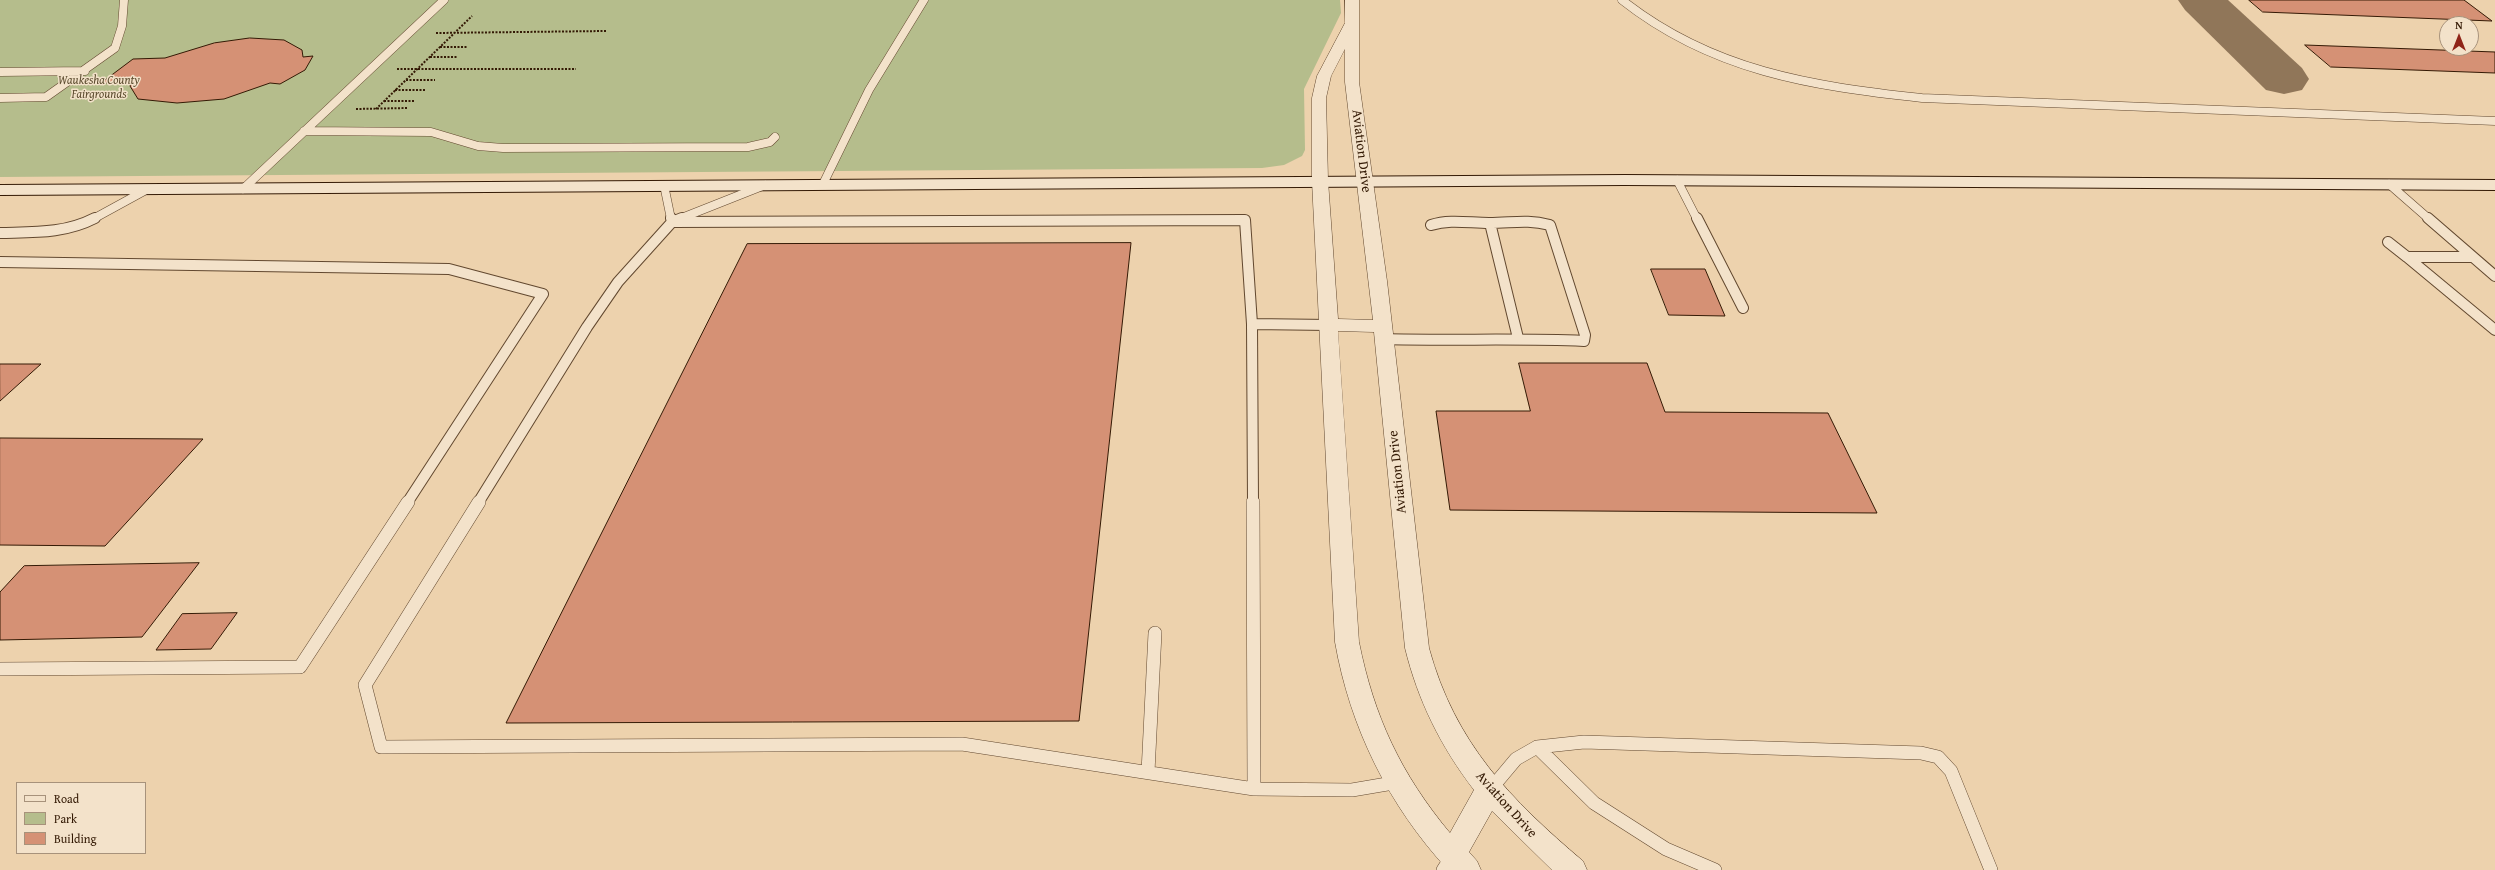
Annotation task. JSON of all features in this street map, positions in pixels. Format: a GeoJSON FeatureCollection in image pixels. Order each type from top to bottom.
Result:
{"type":"FeatureCollection","features":[{"type":"Feature","properties":{"kind":"street","name":"Aviation Drive"},"geometry":{"type":"LineString","coordinates":[[1352,0],[1352,82],[1383,332],[1417,648],[1431,694],[1455,742],[1489,790],[1534,838],[1573,870]]}},
{"type":"Feature","properties":{"kind":"street","name":"Aviation Drive"},"geometry":{"type":"LineString","coordinates":[[1352,22],[1321,87],[1319,98],[1320,181],[1333,417],[1350,659],[1364,710],[1382,754],[1412,805],[1454,865]]}},
{"type":"Feature","properties":{"kind":"street"},"geometry":{"type":"LineString","coordinates":[[0,190],[765,184],[1677,180],[2495,185]]}},
{"type":"Feature","properties":{"kind":"street"},"geometry":{"type":"LineString","coordinates":[[1329,325],[1383,332]]}},
{"type":"Feature","properties":{"kind":"street"},"geometry":{"type":"LineString","coordinates":[[1454,865],[1489,790]]}},
{"type":"Feature","properties":{"kind":"lane"},"geometry":{"type":"LineString","coordinates":[[0,98],[46,97],[85,71],[115,48],[122,26],[124,0]]}},
{"type":"Feature","properties":{"kind":"lane"},"geometry":{"type":"LineString","coordinates":[[243,189],[444,0]]}},
{"type":"Feature","properties":{"kind":"lane"},"geometry":{"type":"LineString","coordinates":[[823,184],[841,140],[882,66],[924,0]]}},
{"type":"Feature","properties":{"kind":"lane"},"geometry":{"type":"LineString","coordinates":[[1622,0],[1636,14],[1660,28],[1693,46],[1737,63],[1778,75],[1876,94],[1922,98],[2495,121]]}},
{"type":"Feature","properties":{"kind":"lane"},"geometry":{"type":"LineString","coordinates":[[0,72],[85,71]]}},
{"type":"Feature","properties":{"kind":"lane"},"geometry":{"type":"LineString","coordinates":[[304,131],[431,132],[478,146],[503,148],[748,147],[770,142],[775,137]]}},
{"type":"Feature","properties":{"kind":"lane"},"geometry":{"type":"LineString","coordinates":[[1677,180],[1743,308]]}},
{"type":"Feature","properties":{"kind":"lane"},"geometry":{"type":"LineString","coordinates":[[765,184],[672,222],[618,282],[588,327],[365,685],[382,747],[962,744],[1254,789],[1352,790],[1399,782]]}},
{"type":"Feature","properties":{"kind":"lane"},"geometry":{"type":"LineString","coordinates":[[2389,184],[2471,257],[2495,276]]}},
{"type":"Feature","properties":{"kind":"lane"},"geometry":{"type":"LineString","coordinates":[[664,185],[672,222]]}},
{"type":"Feature","properties":{"kind":"lane"},"geometry":{"type":"LineString","coordinates":[[0,233],[56,232],[80,226],[146,190]]}},
{"type":"Feature","properties":{"kind":"lane"},"geometry":{"type":"LineString","coordinates":[[672,222],[1245,220],[1252,324],[1254,789]]}},
{"type":"Feature","properties":{"kind":"lane"},"geometry":{"type":"LineString","coordinates":[[1383,332],[1460,341],[1518,338],[1584,341],[1585,335],[1550,224],[1531,220],[1490,223],[1445,221],[1431,225]]}},
{"type":"Feature","properties":{"kind":"lane"},"geometry":{"type":"LineString","coordinates":[[1490,223],[1518,338]]}},
{"type":"Feature","properties":{"kind":"lane"},"geometry":{"type":"LineString","coordinates":[[2388,242],[2495,330]]}},
{"type":"Feature","properties":{"kind":"lane"},"geometry":{"type":"LineString","coordinates":[[2407,257],[2471,257]]}},
{"type":"Feature","properties":{"kind":"lane"},"geometry":{"type":"LineString","coordinates":[[0,262],[449,269],[543,294],[300,667],[0,669]]}},
{"type":"Feature","properties":{"kind":"lane"},"geometry":{"type":"LineString","coordinates":[[1252,324],[1329,325]]}},
{"type":"Feature","properties":{"kind":"lane"},"geometry":{"type":"LineString","coordinates":[[1148,772],[1155,633]]}},
{"type":"Feature","properties":{"kind":"lane"},"geometry":{"type":"LineString","coordinates":[[1489,790],[1516,759],[1537,747],[1584,742],[1921,753],[1938,757],[1951,770],[1991,870]]}},
{"type":"Feature","properties":{"kind":"lane"},"geometry":{"type":"LineString","coordinates":[[1537,747],[1594,803],[1666,849],[1715,870]]}},
{"type":"Feature","properties":{"kind":"path"},"geometry":{"type":"LineString","coordinates":[[376,109],[472,16]]}},
{"type":"Feature","properties":{"kind":"path"},"geometry":{"type":"LineString","coordinates":[[429,33],[606,31]]}},
{"type":"Feature","properties":{"kind":"path"},"geometry":{"type":"LineString","coordinates":[[440,47],[467,47]]}},
{"type":"Feature","properties":{"kind":"path"},"geometry":{"type":"LineString","coordinates":[[429,57],[458,57]]}},
{"type":"Feature","properties":{"kind":"path"},"geometry":{"type":"LineString","coordinates":[[390,70],[576,69]]}},
{"type":"Feature","properties":{"kind":"path"},"geometry":{"type":"LineString","coordinates":[[405,80],[435,80]]}},
{"type":"Feature","properties":{"kind":"path"},"geometry":{"type":"LineString","coordinates":[[395,90],[425,90]]}},
{"type":"Feature","properties":{"kind":"path"},"geometry":{"type":"LineString","coordinates":[[384,101],[415,101]]}},
{"type":"Feature","properties":{"kind":"path"},"geometry":{"type":"LineString","coordinates":[[349,109],[408,108]]}},
{"type":"Feature","properties":{"kind":"green space","name":"Waukesha County Fairgrounds"},"geometry":{"type":"Polygon","coordinates":[[[0,0],[1340,0],[1341,13],[1304,89],[1305,150],[1302,156],[1284,165],[1262,168],[0,177],[0,0]]]}},
{"type":"Feature","properties":{"kind":"building"},"geometry":{"type":"Polygon","coordinates":[[[2249,0],[2464,0],[2492,21],[2479,20],[2479,16],[2439,16],[2439,19],[2263,12],[2249,0]]]}},
{"type":"Feature","properties":{"kind":"building"},"geometry":{"type":"Polygon","coordinates":[[[250,38],[284,40],[302,50],[303,57],[313,56],[305,70],[280,84],[270,83],[224,99],[177,103],[138,99],[130,86],[131,83],[101,83],[133,59],[165,58],[214,43],[250,38]]]}},
{"type":"Feature","properties":{"kind":"building"},"geometry":{"type":"Polygon","coordinates":[[[2305,45],[2439,50],[2439,56],[2479,56],[2479,51],[2495,52],[2495,73],[2331,67],[2305,45]]]}},
{"type":"Feature","properties":{"kind":"building"},"geometry":{"type":"Polygon","coordinates":[[[1131,243],[1079,721],[506,723],[747,244],[1131,243]]]}},
{"type":"Feature","properties":{"kind":"building"},"geometry":{"type":"Polygon","coordinates":[[[1651,269],[1705,269],[1725,316],[1669,315],[1651,269]]]}},
{"type":"Feature","properties":{"kind":"building"},"geometry":{"type":"Polygon","coordinates":[[[1519,363],[1647,363],[1665,412],[1828,413],[1877,513],[1450,510],[1436,411],[1530,411],[1519,363]]]}},
{"type":"Feature","properties":{"kind":"building"},"geometry":{"type":"Polygon","coordinates":[[[0,364],[41,364],[0,401],[0,364]]]}},
{"type":"Feature","properties":{"kind":"building"},"geometry":{"type":"Polygon","coordinates":[[[0,438],[203,439],[105,546],[0,545],[0,438]]]}},
{"type":"Feature","properties":{"kind":"building"},"geometry":{"type":"Polygon","coordinates":[[[199,563],[142,637],[0,640],[0,592],[24,566],[199,563]]]}},
{"type":"Feature","properties":{"kind":"building"},"geometry":{"type":"Polygon","coordinates":[[[237,613],[211,649],[156,650],[182,614],[237,613]]]}},
{"type":"Feature","properties":{"kind":"taxiway"},"geometry":{"type":"LineString","coordinates":[[2201,0],[2284,79]]}}]}
